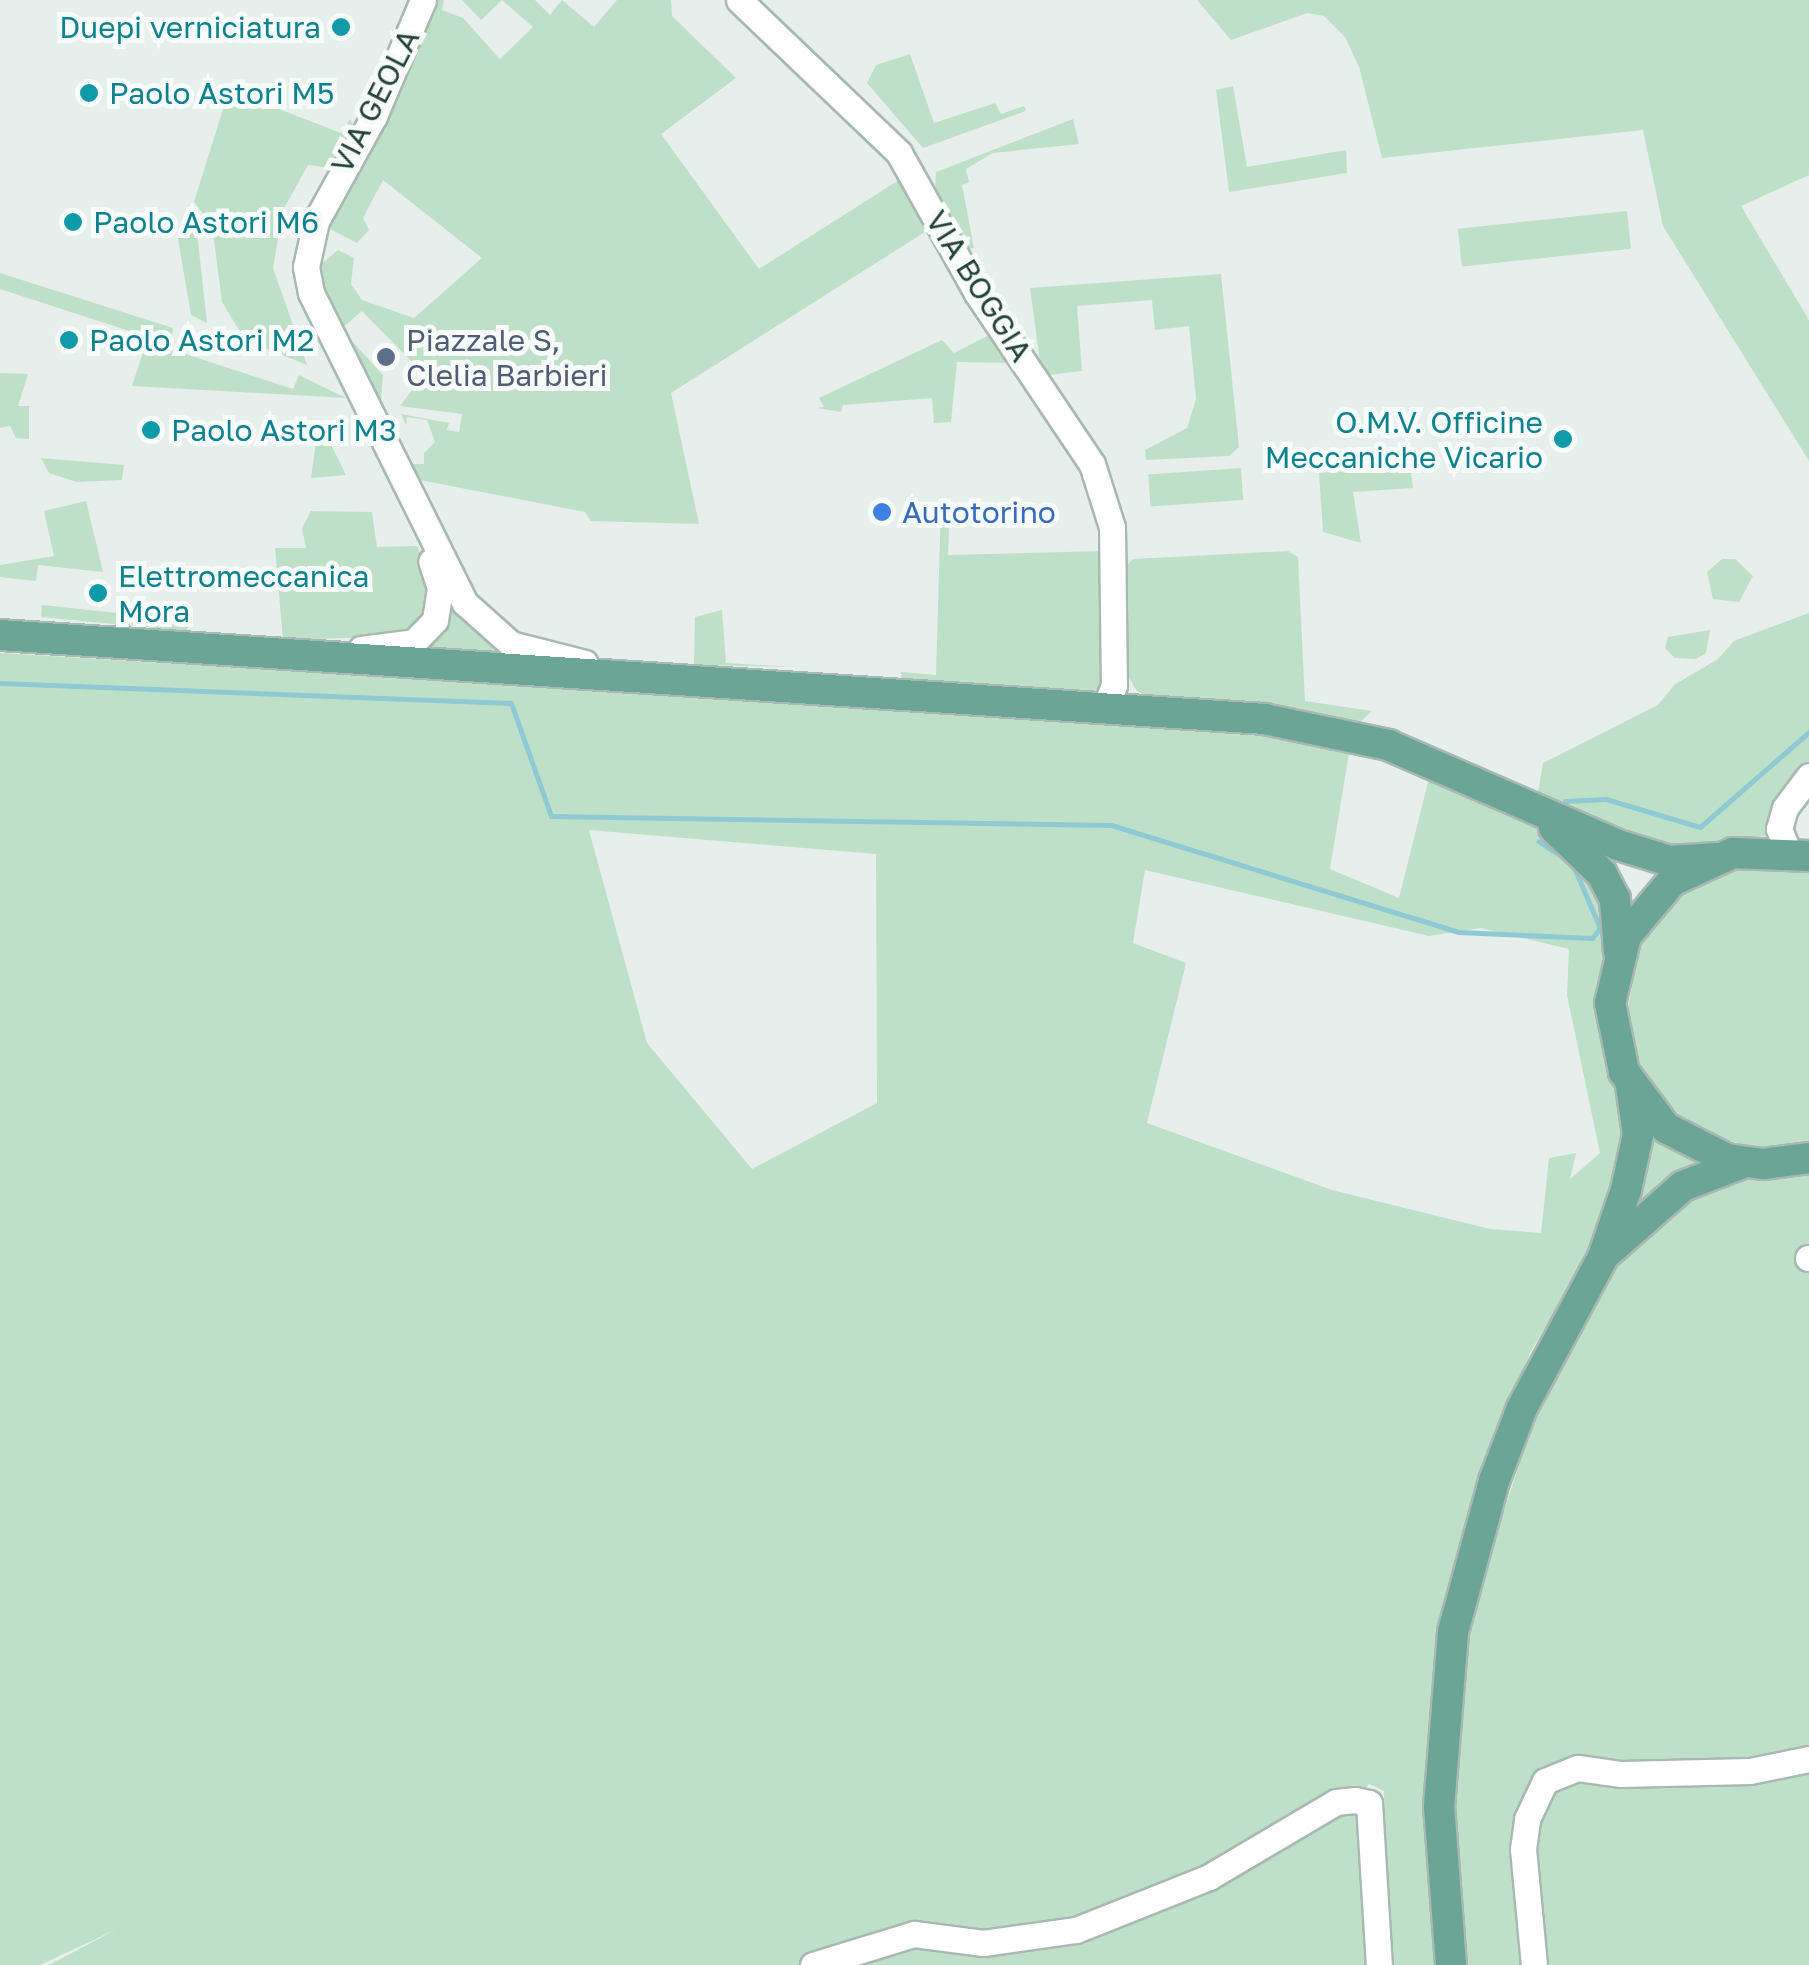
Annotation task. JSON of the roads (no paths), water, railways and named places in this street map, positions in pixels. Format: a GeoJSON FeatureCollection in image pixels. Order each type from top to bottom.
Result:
{"type":"FeatureCollection","features":[{"type":"Feature","properties":{"kind":"main road"},"geometry":{"type":"LineString","coordinates":[[0,635],[1141,708],[1345,735],[1493,787],[1635,850],[1670,861],[1799,854]]}},
{"type":"Feature","properties":{"kind":"main road"},"geometry":{"type":"LineString","coordinates":[[1451,1965],[1439,1807],[1453,1632],[1522,1408],[1603,1256],[1638,1135],[1631,1086],[1610,1021],[1619,952],[1615,898],[1602,874],[1555,828],[1493,787]]}},
{"type":"Feature","properties":{"kind":"main road"},"geometry":{"type":"LineString","coordinates":[[1619,952],[1658,893],[1716,858]]}},
{"type":"Feature","properties":{"kind":"main road"},"geometry":{"type":"LineString","coordinates":[[1631,1086],[1681,1138],[1744,1162]]}},
{"type":"Feature","properties":{"kind":"main road"},"geometry":{"type":"LineString","coordinates":[[1603,1256],[1683,1186],[1744,1162],[1806,1160]]}},
{"type":"Feature","properties":{"kind":"street","name":"VIA GEOLA"},"geometry":{"type":"LineString","coordinates":[[423,0],[374,116],[326,198],[306,267],[320,317],[466,602],[492,632],[536,653],[658,676]]}},
{"type":"Feature","properties":{"kind":"street","name":"VIA BOGGIA"},"geometry":{"type":"LineString","coordinates":[[739,0],[899,153],[977,293],[1092,464],[1110,507],[1123,679],[1141,708]]}},
{"type":"Feature","properties":{"kind":"street","name":"VIA GEOLA"},"geometry":{"type":"LineString","coordinates":[[316,654],[414,642],[436,620],[440,588],[402,476]]}},
{"type":"Feature","properties":{"kind":"street","name":"VIA BOGGIA"},"geometry":{"type":"LineString","coordinates":[[1106,705],[1114,685],[1116,626]]}},
{"type":"Feature","properties":{"kind":"street"},"geometry":{"type":"LineString","coordinates":[[1799,854],[1779,829],[1785,808],[1809,776]]}},
{"type":"Feature","properties":{"kind":"street"},"geometry":{"type":"LineString","coordinates":[[1534,1965],[1523,1849],[1527,1819],[1546,1781],[1578,1768],[1620,1774],[1750,1771],[1809,1759]]}},
{"type":"Feature","properties":{"kind":"street"},"geometry":{"type":"LineString","coordinates":[[814,1965],[914,1934],[983,1943],[1076,1930],[1209,1877],[1336,1802],[1370,1804],[1379,1965]]}},
{"type":"Feature","properties":{"kind":"waterway"},"geometry":{"type":"LineString","coordinates":[[0,683],[511,703],[551,816],[1111,825],[1458,932],[1592,938],[1600,928],[1572,863],[1538,841]]}},
{"type":"Feature","properties":{"kind":"waterway"},"geometry":{"type":"LineString","coordinates":[[1565,801],[1606,799],[1700,827],[1809,732]]}},
{"type":"Feature","properties":{"kind":"place","name":"Duepi verniciatura"},"geometry":{"type":"Point","coordinates":[341,27]}},
{"type":"Feature","properties":{"kind":"place","name":"Paolo Astori M5"},"geometry":{"type":"Point","coordinates":[89,93]}},
{"type":"Feature","properties":{"kind":"place","name":"Paolo Astori M6"},"geometry":{"type":"Point","coordinates":[73,222]}},
{"type":"Feature","properties":{"kind":"place","name":"Paolo Astori M2"},"geometry":{"type":"Point","coordinates":[69,340]}},
{"type":"Feature","properties":{"kind":"place","name":"Piazzale S, Clelia Barbieri"},"geometry":{"type":"Point","coordinates":[386,357]}},
{"type":"Feature","properties":{"kind":"place","name":"Paolo Astori M3"},"geometry":{"type":"Point","coordinates":[151,430]}},
{"type":"Feature","properties":{"kind":"place","name":"O.M.V. Officine Meccaniche Vicario"},"geometry":{"type":"Point","coordinates":[1563,439]}},
{"type":"Feature","properties":{"kind":"place","name":"Autotorino"},"geometry":{"type":"Point","coordinates":[882,512]}},
{"type":"Feature","properties":{"kind":"place","name":"Elettromeccanica Mora"},"geometry":{"type":"Point","coordinates":[98,593]}}]}
